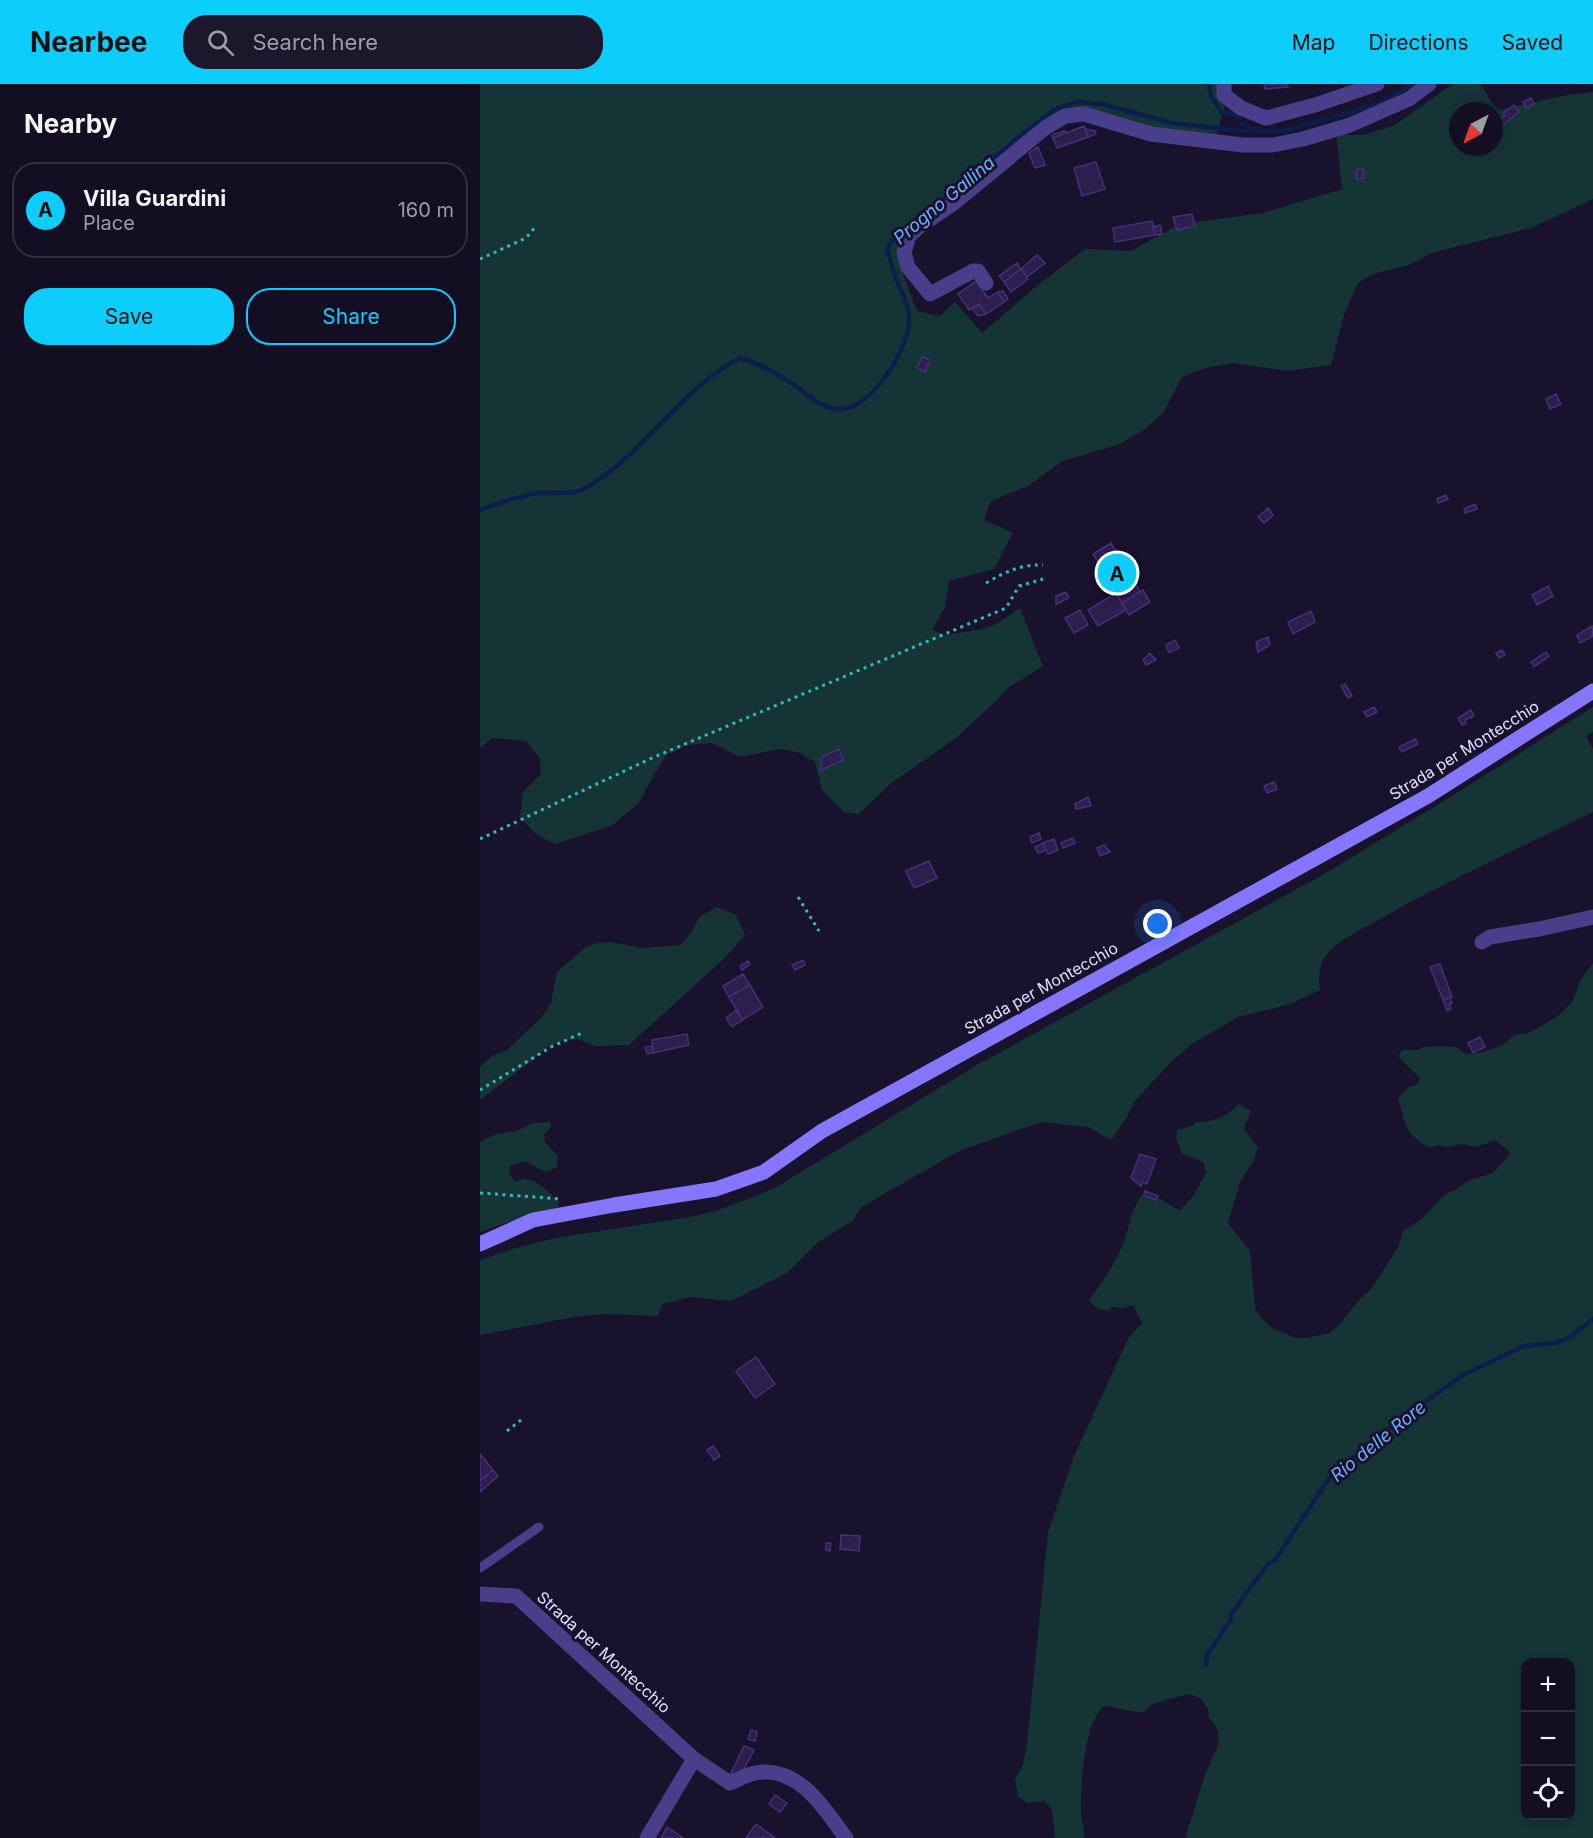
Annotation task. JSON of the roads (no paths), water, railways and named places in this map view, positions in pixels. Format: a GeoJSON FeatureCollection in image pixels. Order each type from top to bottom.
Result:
{"type":"FeatureCollection","features":[{"type":"Feature","properties":{"kind":"street"},"geometry":{"type":"LineString","coordinates":[[1224,84],[1224,95],[1241,108],[1266,118],[1315,105],[1377,84]]}},
{"type":"Feature","properties":{"kind":"street"},"geometry":{"type":"LineString","coordinates":[[986,283],[978,271],[973,271],[930,294],[908,267],[904,253],[909,236],[954,203],[1045,128],[1065,116],[1084,114],[1151,134],[1243,145],[1273,145],[1350,125],[1409,99],[1429,84]]}},
{"type":"Feature","properties":{"kind":"street","name":"Strada per Montecchio"},"geometry":{"type":"LineString","coordinates":[[480,1244],[533,1220],[614,1204],[716,1189],[764,1172],[832,1125],[1428,796],[1593,692]]}},
{"type":"Feature","properties":{"kind":"street"},"geometry":{"type":"LineString","coordinates":[[1482,942],[1490,937],[1593,917]]}},
{"type":"Feature","properties":{"kind":"street","name":"Strada per Montecchio"},"geometry":{"type":"LineString","coordinates":[[480,1594],[516,1596],[694,1759],[730,1782],[765,1772],[787,1776],[806,1788],[824,1807],[846,1838]]}},
{"type":"Feature","properties":{"kind":"street"},"geometry":{"type":"LineString","coordinates":[[647,1838],[694,1759]]}},
{"type":"Feature","properties":{"kind":"lane"},"geometry":{"type":"LineString","coordinates":[[480,1568],[539,1527]]}},
{"type":"Feature","properties":{"kind":"waterway"},"geometry":{"type":"LineString","coordinates":[[1209,84],[1211,96],[1222,113],[1236,114],[1242,124],[1255,129]]}},
{"type":"Feature","properties":{"kind":"waterway","name":"Progno Gallina"},"geometry":{"type":"LineString","coordinates":[[932,210],[1054,110],[1077,102],[1103,104],[1171,123],[1245,131],[1285,131],[1374,105],[1412,84]]}},
{"type":"Feature","properties":{"kind":"waterway","name":"Progno Gallina"},"geometry":{"type":"LineString","coordinates":[[480,510],[530,495],[573,492],[589,486],[617,466],[702,384],[740,358],[777,374],[825,406],[837,409],[850,408],[863,400],[887,375],[904,343],[909,315],[887,249],[895,236],[917,219]]}},
{"type":"Feature","properties":{"kind":"waterway","name":"Rio delle Rore"},"geometry":{"type":"LineString","coordinates":[[1206,1665],[1207,1655],[1231,1619],[1231,1614],[1267,1565],[1276,1559],[1329,1478],[1389,1428],[1463,1375],[1524,1346],[1556,1343],[1572,1336],[1593,1319]]}},
{"type":"Feature","properties":{"kind":"place","name":"Villa Guardini"},"geometry":{"type":"Point","coordinates":[1117,573]}}]}
